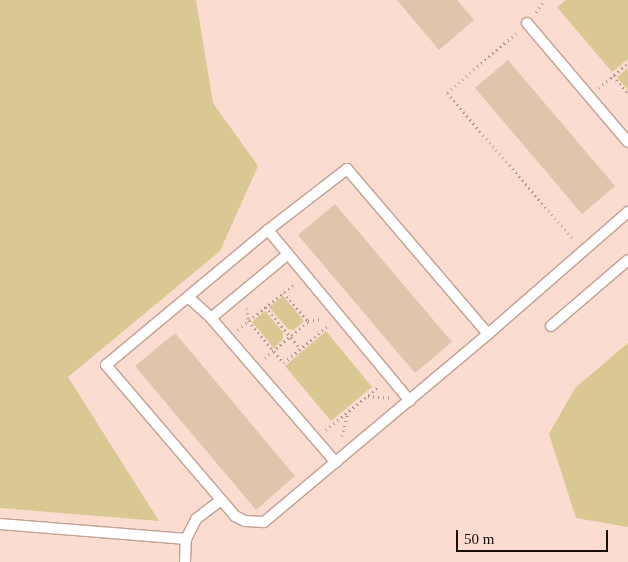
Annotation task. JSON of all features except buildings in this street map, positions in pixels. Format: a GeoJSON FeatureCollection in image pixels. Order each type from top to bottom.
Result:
{"type":"FeatureCollection","features":[{"type":"Feature","properties":{"kind":"lane"},"geometry":{"type":"LineString","coordinates":[[528,23],[628,142]]}},
{"type":"Feature","properties":{"kind":"lane"},"geometry":{"type":"LineString","coordinates":[[488,334],[347,169],[268,230],[106,365],[235,516],[245,522],[264,522],[410,401],[488,334],[582,250],[628,212]]}},
{"type":"Feature","properties":{"kind":"lane"},"geometry":{"type":"LineString","coordinates":[[268,230],[410,401]]}},
{"type":"Feature","properties":{"kind":"lane"},"geometry":{"type":"LineString","coordinates":[[211,318],[288,254]]}},
{"type":"Feature","properties":{"kind":"lane"},"geometry":{"type":"LineString","coordinates":[[552,326],[628,260]]}},
{"type":"Feature","properties":{"kind":"lane"},"geometry":{"type":"LineString","coordinates":[[188,297],[211,318],[336,463]]}},
{"type":"Feature","properties":{"kind":"lane"},"geometry":{"type":"LineString","coordinates":[[185,562],[186,539],[196,519],[221,500]]}},
{"type":"Feature","properties":{"kind":"lane"},"geometry":{"type":"LineString","coordinates":[[0,524],[186,539]]}},
{"type":"Feature","properties":{"kind":"path"},"geometry":{"type":"LineString","coordinates":[[544,0],[528,23],[447,93],[582,250]]}},
{"type":"Feature","properties":{"kind":"path"},"geometry":{"type":"LineString","coordinates":[[589,96],[628,63]]}},
{"type":"Feature","properties":{"kind":"path"},"geometry":{"type":"LineString","coordinates":[[613,76],[628,94]]}},
{"type":"Feature","properties":{"kind":"path"},"geometry":{"type":"LineString","coordinates":[[228,338],[305,274]]}},
{"type":"Feature","properties":{"kind":"path"},"geometry":{"type":"LineString","coordinates":[[283,292],[308,322]]}},
{"type":"Feature","properties":{"kind":"path"},"geometry":{"type":"LineString","coordinates":[[247,306],[246,316],[248,321],[273,351],[284,363],[329,325],[318,318],[308,322],[273,351],[253,367]]}},
{"type":"Feature","properties":{"kind":"path"},"geometry":{"type":"LineString","coordinates":[[265,307],[301,349]]}},
{"type":"Feature","properties":{"kind":"path"},"geometry":{"type":"LineString","coordinates":[[316,438],[390,377]]}},
{"type":"Feature","properties":{"kind":"shaded area"},"geometry":{"type":"Polygon","coordinates":[[[0,0],[196,0],[213,103],[258,166],[220,251],[68,377],[159,521],[0,508],[0,0]]]}},
{"type":"Feature","properties":{"kind":"shaded area"},"geometry":{"type":"Polygon","coordinates":[[[566,0],[628,0],[628,59],[612,72],[557,7],[566,0]]]}},
{"type":"Feature","properties":{"kind":"shaded area"},"geometry":{"type":"Polygon","coordinates":[[[628,68],[628,90],[617,77],[628,68]]]}},
{"type":"Feature","properties":{"kind":"shaded area"},"geometry":{"type":"Polygon","coordinates":[[[283,296],[304,321],[294,330],[288,329],[269,307],[283,296]]]}},
{"type":"Feature","properties":{"kind":"shaded area"},"geometry":{"type":"Polygon","coordinates":[[[265,311],[283,332],[283,339],[274,348],[252,322],[265,311]]]}},
{"type":"Feature","properties":{"kind":"shaded area"},"geometry":{"type":"Polygon","coordinates":[[[326,331],[372,387],[331,421],[285,366],[326,331]]]}},
{"type":"Feature","properties":{"kind":"shaded area"},"geometry":{"type":"Polygon","coordinates":[[[628,343],[628,527],[576,518],[549,434],[575,388],[628,343]]]}}]}
